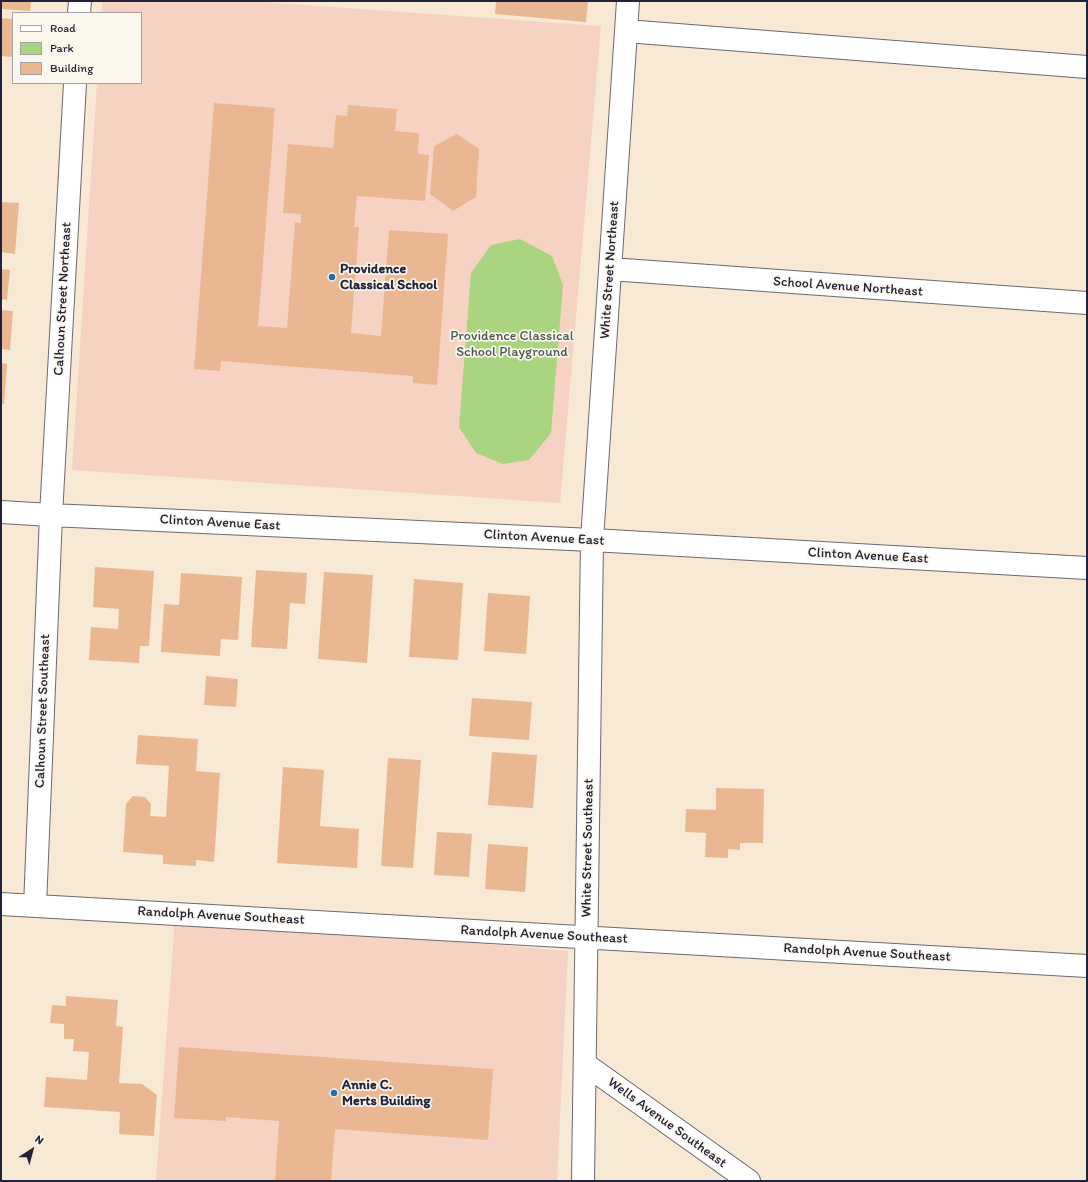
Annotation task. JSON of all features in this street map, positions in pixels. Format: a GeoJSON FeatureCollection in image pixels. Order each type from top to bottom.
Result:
{"type":"FeatureCollection","features":[{"type":"Feature","properties":{"kind":"street"},"geometry":{"type":"LineString","coordinates":[[79,12],[80,1]]}},
{"type":"Feature","properties":{"kind":"street","name":"White Street Northeast"},"geometry":{"type":"LineString","coordinates":[[592,540],[628,1]]}},
{"type":"Feature","properties":{"kind":"street"},"geometry":{"type":"LineString","coordinates":[[626,31],[1087,67]]}},
{"type":"Feature","properties":{"kind":"street","name":"Calhoun Street Northeast"},"geometry":{"type":"LineString","coordinates":[[51,516],[75,84]]}},
{"type":"Feature","properties":{"kind":"street","name":"School Avenue Northeast"},"geometry":{"type":"LineString","coordinates":[[610,269],[1087,304]]}},
{"type":"Feature","properties":{"kind":"street","name":"Clinton Avenue East"},"geometry":{"type":"LineString","coordinates":[[1,512],[51,516],[592,540],[1087,568]]}},
{"type":"Feature","properties":{"kind":"street","name":"Calhoun Street Southeast"},"geometry":{"type":"LineString","coordinates":[[35,906],[51,516]]}},
{"type":"Feature","properties":{"kind":"street","name":"White Street Southeast"},"geometry":{"type":"LineString","coordinates":[[583,1181],[592,540]]}},
{"type":"Feature","properties":{"kind":"street","name":"Randolph Avenue Southeast"},"geometry":{"type":"LineString","coordinates":[[1,904],[1087,966]]}},
{"type":"Feature","properties":{"kind":"street","name":"Wells Avenue Southeast"},"geometry":{"type":"LineString","coordinates":[[585,1064],[749,1181]]}},
{"type":"Feature","properties":{"kind":"shaded area","name":"Providence Classical School"},"geometry":{"type":"Polygon","coordinates":[[[102,1],[247,1],[601,26],[560,503],[72,470],[97,84],[142,84],[142,12],[102,12],[102,1]]]}},
{"type":"Feature","properties":{"kind":"shaded area"},"geometry":{"type":"Polygon","coordinates":[[[175,918],[568,951],[557,1181],[156,1181],[175,918]]]}},
{"type":"Feature","properties":{"kind":"green space","name":"Providence Classical School Playground"},"geometry":{"type":"Polygon","coordinates":[[[520,239],[552,256],[563,285],[551,433],[529,460],[503,464],[476,453],[459,427],[471,273],[491,245],[520,239]]]}},
{"type":"Feature","properties":{"kind":"building"},"geometry":{"type":"Polygon","coordinates":[[[1,1],[31,1],[30,11],[1,9],[1,1]]]}},
{"type":"Feature","properties":{"kind":"building"},"geometry":{"type":"Polygon","coordinates":[[[496,1],[588,1],[586,22],[495,14],[496,1]]]}},
{"type":"Feature","properties":{"kind":"building"},"geometry":{"type":"Polygon","coordinates":[[[1,18],[12,19],[12,57],[1,56],[1,18]]]}},
{"type":"Feature","properties":{"kind":"building"},"geometry":{"type":"Polygon","coordinates":[[[214,103],[275,108],[258,326],[287,328],[295,222],[301,223],[301,214],[283,213],[288,144],[333,148],[336,115],[347,116],[348,105],[397,109],[395,131],[419,133],[418,154],[429,155],[425,201],[357,196],[354,227],[359,227],[351,333],[381,336],[389,230],[448,234],[437,385],[413,383],[413,376],[221,361],[220,371],[194,369],[214,103]]]}},
{"type":"Feature","properties":{"kind":"building"},"geometry":{"type":"Polygon","coordinates":[[[457,134],[479,149],[476,197],[453,211],[430,194],[434,146],[457,134]]]}},
{"type":"Feature","properties":{"kind":"building"},"geometry":{"type":"Polygon","coordinates":[[[1,202],[19,203],[15,254],[1,252],[1,202]]]}},
{"type":"Feature","properties":{"kind":"building"},"geometry":{"type":"Polygon","coordinates":[[[1,269],[10,270],[7,300],[1,299],[1,269]]]}},
{"type":"Feature","properties":{"kind":"building"},"geometry":{"type":"Polygon","coordinates":[[[1,310],[13,311],[10,350],[1,349],[1,310]]]}},
{"type":"Feature","properties":{"kind":"building"},"geometry":{"type":"Polygon","coordinates":[[[1,363],[7,364],[4,404],[1,404],[1,363]]]}},
{"type":"Feature","properties":{"kind":"building"},"geometry":{"type":"Polygon","coordinates":[[[95,567],[154,571],[149,646],[140,646],[139,663],[89,660],[91,627],[118,629],[119,609],[93,607],[95,567]]]}},
{"type":"Feature","properties":{"kind":"building"},"geometry":{"type":"Polygon","coordinates":[[[256,570],[307,573],[305,604],[290,603],[287,649],[251,647],[256,570]]]}},
{"type":"Feature","properties":{"kind":"building"},"geometry":{"type":"Polygon","coordinates":[[[324,572],[373,575],[367,663],[318,659],[324,572]]]}},
{"type":"Feature","properties":{"kind":"building"},"geometry":{"type":"Polygon","coordinates":[[[181,573],[242,577],[238,640],[221,639],[220,656],[161,652],[164,604],[179,605],[181,573]]]}},
{"type":"Feature","properties":{"kind":"building"},"geometry":{"type":"Polygon","coordinates":[[[414,579],[463,583],[458,660],[409,657],[414,579]]]}},
{"type":"Feature","properties":{"kind":"building"},"geometry":{"type":"Polygon","coordinates":[[[488,593],[530,596],[526,654],[484,651],[488,593]]]}},
{"type":"Feature","properties":{"kind":"building"},"geometry":{"type":"Polygon","coordinates":[[[206,676],[238,679],[236,707],[204,705],[206,676]]]}},
{"type":"Feature","properties":{"kind":"building"},"geometry":{"type":"Polygon","coordinates":[[[472,698],[532,702],[529,740],[469,736],[472,698]]]}},
{"type":"Feature","properties":{"kind":"building"},"geometry":{"type":"Polygon","coordinates":[[[138,735],[198,739],[196,771],[220,773],[214,862],[196,860],[196,866],[163,864],[163,855],[123,852],[126,804],[133,796],[145,797],[151,804],[150,816],[166,817],[169,766],[136,764],[138,735]]]}},
{"type":"Feature","properties":{"kind":"building"},"geometry":{"type":"Polygon","coordinates":[[[492,752],[537,755],[533,808],[488,805],[492,752]]]}},
{"type":"Feature","properties":{"kind":"building"},"geometry":{"type":"Polygon","coordinates":[[[388,758],[421,760],[413,868],[381,866],[388,758]]]}},
{"type":"Feature","properties":{"kind":"building"},"geometry":{"type":"Polygon","coordinates":[[[283,767],[324,770],[320,826],[359,829],[357,868],[277,863],[283,767]]]}},
{"type":"Feature","properties":{"kind":"building"},"geometry":{"type":"Polygon","coordinates":[[[716,788],[764,789],[763,843],[740,843],[740,850],[728,849],[728,858],[705,857],[706,833],[685,832],[686,809],[716,810],[716,788]]]}},
{"type":"Feature","properties":{"kind":"building"},"geometry":{"type":"Polygon","coordinates":[[[437,832],[472,834],[469,877],[434,875],[437,832]]]}},
{"type":"Feature","properties":{"kind":"building"},"geometry":{"type":"Polygon","coordinates":[[[488,844],[528,847],[525,892],[485,889],[488,844]]]}},
{"type":"Feature","properties":{"kind":"building"},"geometry":{"type":"Polygon","coordinates":[[[66,996],[118,1000],[116,1026],[123,1027],[119,1083],[142,1084],[157,1095],[154,1136],[119,1134],[120,1112],[44,1107],[46,1077],[87,1080],[89,1052],[73,1051],[74,1039],[64,1039],[64,1024],[50,1023],[52,1005],[66,1006],[66,996]]]}},
{"type":"Feature","properties":{"kind":"building","name":"Annie C. Merts Building"},"geometry":{"type":"Polygon","coordinates":[[[179,1047],[493,1069],[488,1140],[335,1129],[331,1181],[275,1181],[279,1121],[226,1117],[226,1121],[174,1118],[179,1047]]]}},
{"type":"Feature","properties":{"kind":"place","name":"Providence Classical School"},"geometry":{"type":"Point","coordinates":[332,277]}},
{"type":"Feature","properties":{"kind":"place","name":"Annie C. Merts Building"},"geometry":{"type":"Point","coordinates":[334,1093]}}]}
